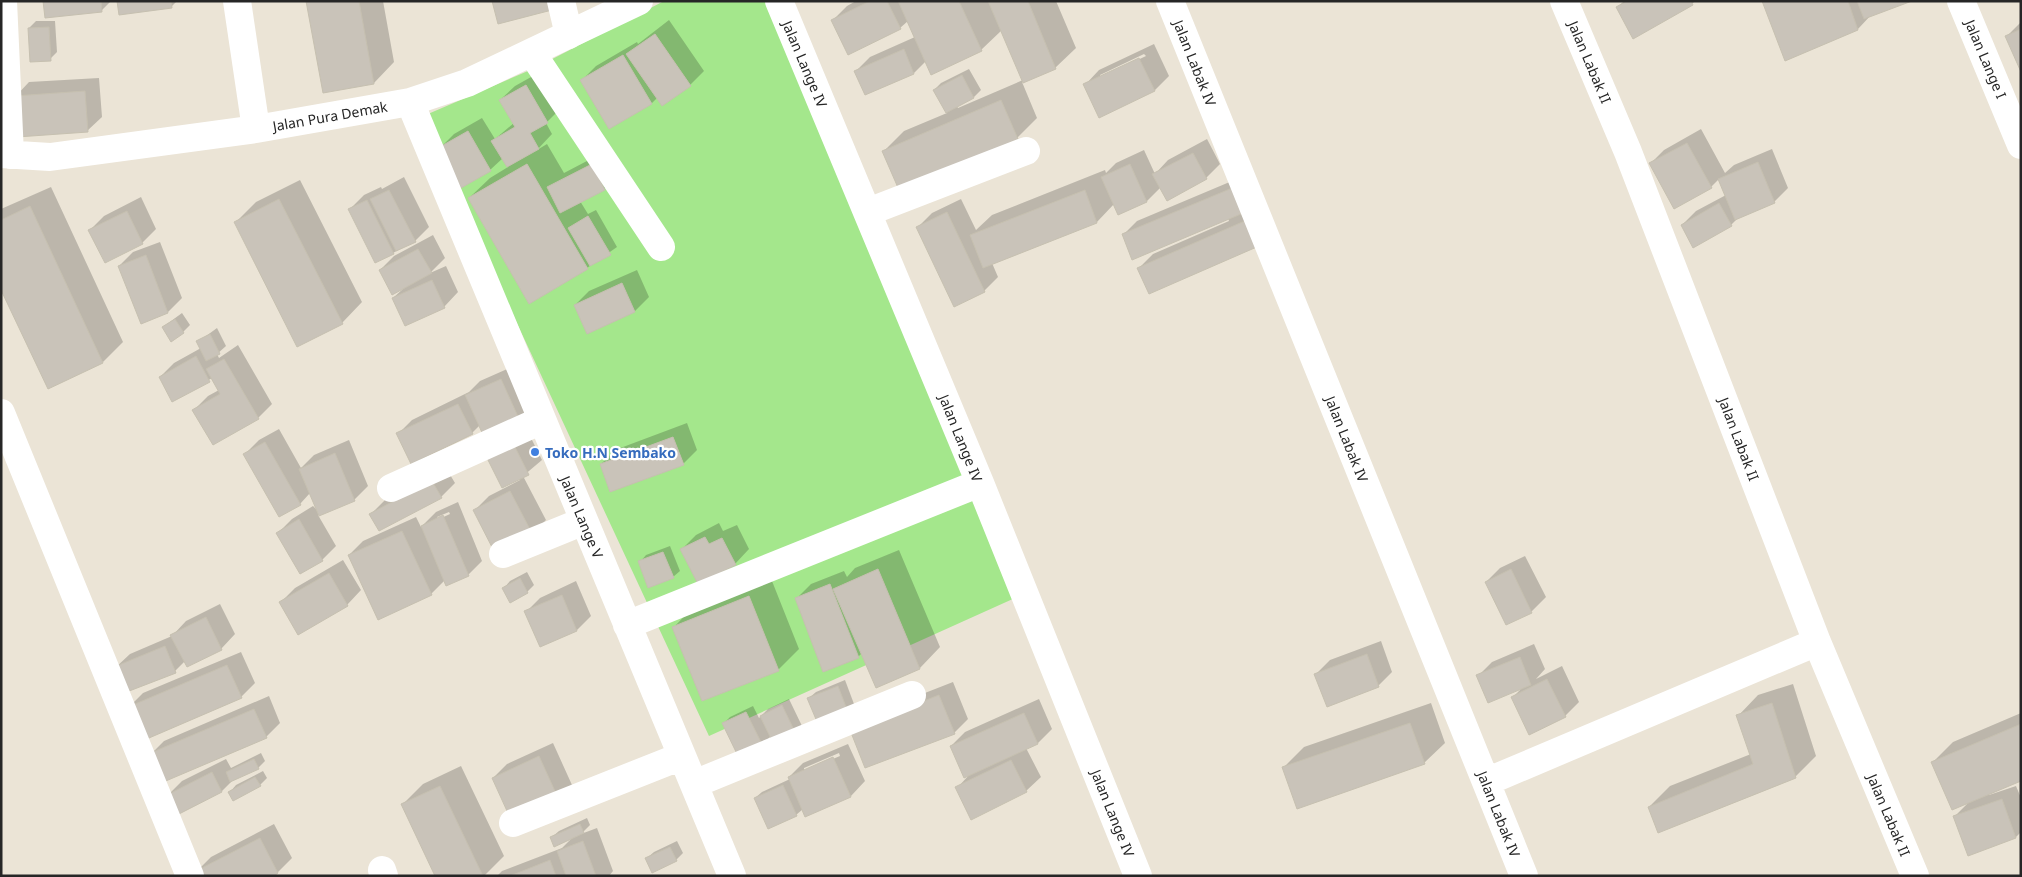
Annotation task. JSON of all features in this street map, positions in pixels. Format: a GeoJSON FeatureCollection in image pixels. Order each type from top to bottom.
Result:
{"type":"FeatureCollection","features":[{"type":"Feature","properties":{"kind":"street"},"geometry":{"type":"LineString","coordinates":[[3,1],[6,155]]}},
{"type":"Feature","properties":{"kind":"street"},"geometry":{"type":"LineString","coordinates":[[237,1],[256,129]]}},
{"type":"Feature","properties":{"kind":"street"},"geometry":{"type":"LineString","coordinates":[[561,1],[569,35]]}},
{"type":"Feature","properties":{"kind":"street","name":"Jalan Pura Demak"},"geometry":{"type":"LineString","coordinates":[[6,155],[50,157],[256,129],[410,102],[467,83],[639,1]]}},
{"type":"Feature","properties":{"kind":"street","name":"Jalan Lange IV"},"geometry":{"type":"LineString","coordinates":[[779,1],[980,483],[1138,876]]}},
{"type":"Feature","properties":{"kind":"street","name":"Jalan Labak IV"},"geometry":{"type":"LineString","coordinates":[[1170,1],[1524,876]]}},
{"type":"Feature","properties":{"kind":"street","name":"Jalan Labak II"},"geometry":{"type":"LineString","coordinates":[[1564,1],[1628,152],[1817,642],[1915,876]]}},
{"type":"Feature","properties":{"kind":"street","name":"Jalan Lange I"},"geometry":{"type":"LineString","coordinates":[[1962,1],[2021,145]]}},
{"type":"Feature","properties":{"kind":"street"},"geometry":{"type":"LineString","coordinates":[[532,53],[661,247]]}},
{"type":"Feature","properties":{"kind":"street","name":"Jalan Lange V"},"geometry":{"type":"LineString","coordinates":[[410,102],[732,876]]}},
{"type":"Feature","properties":{"kind":"street"},"geometry":{"type":"LineString","coordinates":[[868,212],[1026,151]]}},
{"type":"Feature","properties":{"kind":"street"},"geometry":{"type":"LineString","coordinates":[[1,414],[190,876]]}},
{"type":"Feature","properties":{"kind":"street"},"geometry":{"type":"LineString","coordinates":[[391,488],[542,420]]}},
{"type":"Feature","properties":{"kind":"street"},"geometry":{"type":"LineString","coordinates":[[627,625],[980,483]]}},
{"type":"Feature","properties":{"kind":"street"},"geometry":{"type":"LineString","coordinates":[[503,554],[584,521]]}},
{"type":"Feature","properties":{"kind":"street"},"geometry":{"type":"LineString","coordinates":[[1486,782],[1817,642]]}},
{"type":"Feature","properties":{"kind":"street"},"geometry":{"type":"LineString","coordinates":[[694,784],[912,695]]}},
{"type":"Feature","properties":{"kind":"street"},"geometry":{"type":"LineString","coordinates":[[513,823],[682,756]]}},
{"type":"Feature","properties":{"kind":"green space"},"geometry":{"type":"Polygon","coordinates":[[[664,1],[765,1],[1015,598],[709,736],[421,117],[535,68],[664,1]]]}},
{"type":"Feature","properties":{"kind":"building"},"geometry":{"type":"Polygon","coordinates":[[[43,1],[101,1],[102,12],[45,18],[43,1]]]}},
{"type":"Feature","properties":{"kind":"building"},"geometry":{"type":"Polygon","coordinates":[[[117,1],[171,1],[172,8],[119,15],[117,1]]]}},
{"type":"Feature","properties":{"kind":"building"},"geometry":{"type":"Polygon","coordinates":[[[306,1],[359,1],[374,84],[323,93],[306,1]]]}},
{"type":"Feature","properties":{"kind":"building"},"geometry":{"type":"Polygon","coordinates":[[[492,1],[549,1],[552,10],[498,24],[492,1]]]}},
{"type":"Feature","properties":{"kind":"building"},"geometry":{"type":"Polygon","coordinates":[[[870,1],[887,1],[901,29],[848,55],[831,20],[870,1]]]}},
{"type":"Feature","properties":{"kind":"building"},"geometry":{"type":"Polygon","coordinates":[[[898,1],[959,1],[982,51],[931,75],[898,1]]]}},
{"type":"Feature","properties":{"kind":"building"},"geometry":{"type":"Polygon","coordinates":[[[988,1],[1028,1],[1056,69],[1023,83],[988,1]]]}},
{"type":"Feature","properties":{"kind":"building"},"geometry":{"type":"Polygon","coordinates":[[[1627,1],[1691,1],[1693,5],[1633,39],[1616,7],[1627,1]]]}},
{"type":"Feature","properties":{"kind":"building"},"geometry":{"type":"Polygon","coordinates":[[[1762,1],[1848,1],[1858,30],[1785,61],[1762,1]]]}},
{"type":"Feature","properties":{"kind":"building"},"geometry":{"type":"Polygon","coordinates":[[[1857,1],[1912,1],[1864,19],[1857,1]]]}},
{"type":"Feature","properties":{"kind":"building"},"geometry":{"type":"Polygon","coordinates":[[[49,27],[51,61],[30,62],[28,28],[49,27]]]}},
{"type":"Feature","properties":{"kind":"building"},"geometry":{"type":"Polygon","coordinates":[[[2021,29],[2021,72],[2005,36],[2021,29]]]}},
{"type":"Feature","properties":{"kind":"building"},"geometry":{"type":"Polygon","coordinates":[[[655,34],[691,86],[662,106],[626,54],[655,34]]]}},
{"type":"Feature","properties":{"kind":"building"},"geometry":{"type":"Polygon","coordinates":[[[904,49],[914,74],[865,95],[854,71],[904,49]]]}},
{"type":"Feature","properties":{"kind":"building"},"geometry":{"type":"Polygon","coordinates":[[[623,55],[652,104],[609,129],[580,80],[623,55]]]}},
{"type":"Feature","properties":{"kind":"building"},"geometry":{"type":"Polygon","coordinates":[[[1139,58],[1155,91],[1099,118],[1083,84],[1139,58]]]}},
{"type":"Feature","properties":{"kind":"building"},"geometry":{"type":"Polygon","coordinates":[[[962,75],[974,98],[946,113],[933,90],[962,75]]]}},
{"type":"Feature","properties":{"kind":"building"},"geometry":{"type":"Polygon","coordinates":[[[526,85],[548,123],[530,133],[539,149],[507,167],[491,141],[515,127],[499,100],[526,85]]]}},
{"type":"Feature","properties":{"kind":"building"},"geometry":{"type":"Polygon","coordinates":[[[85,91],[88,132],[17,137],[14,96],[85,91]]]}},
{"type":"Feature","properties":{"kind":"building"},"geometry":{"type":"Polygon","coordinates":[[[1001,100],[1018,139],[899,190],[882,151],[1001,100]]]}},
{"type":"Feature","properties":{"kind":"building"},"geometry":{"type":"Polygon","coordinates":[[[468,131],[491,171],[461,188],[438,148],[468,131]]]}},
{"type":"Feature","properties":{"kind":"building"},"geometry":{"type":"Polygon","coordinates":[[[1687,143],[1712,188],[1674,209],[1649,163],[1687,143]]]}},
{"type":"Feature","properties":{"kind":"building"},"geometry":{"type":"Polygon","coordinates":[[[1193,153],[1207,179],[1167,201],[1152,174],[1193,153]]]}},
{"type":"Feature","properties":{"kind":"building"},"geometry":{"type":"Polygon","coordinates":[[[1758,162],[1775,203],[1735,220],[1718,179],[1758,162]]]}},
{"type":"Feature","properties":{"kind":"building"},"geometry":{"type":"Polygon","coordinates":[[[527,164],[588,269],[529,304],[468,198],[527,164]]]}},
{"type":"Feature","properties":{"kind":"building"},"geometry":{"type":"Polygon","coordinates":[[[592,164],[605,190],[560,213],[547,187],[592,164]]]}},
{"type":"Feature","properties":{"kind":"building"},"geometry":{"type":"Polygon","coordinates":[[[1130,164],[1147,202],[1118,215],[1101,177],[1130,164]]]}},
{"type":"Feature","properties":{"kind":"building"},"geometry":{"type":"Polygon","coordinates":[[[1237,186],[1248,211],[1132,260],[1122,234],[1237,186]]]}},
{"type":"Feature","properties":{"kind":"building"},"geometry":{"type":"Polygon","coordinates":[[[389,190],[416,242],[396,251],[370,199],[389,190]]]}},
{"type":"Feature","properties":{"kind":"building"},"geometry":{"type":"Polygon","coordinates":[[[1085,190],[1097,223],[983,268],[970,235],[1085,190]]]}},
{"type":"Feature","properties":{"kind":"building"},"geometry":{"type":"Polygon","coordinates":[[[279,199],[343,324],[297,347],[234,222],[279,199]]]}},
{"type":"Feature","properties":{"kind":"building"},"geometry":{"type":"Polygon","coordinates":[[[367,200],[394,254],[375,263],[348,209],[367,200]]]}},
{"type":"Feature","properties":{"kind":"building"},"geometry":{"type":"Polygon","coordinates":[[[1719,203],[1732,226],[1693,248],[1681,225],[1719,203]]]}},
{"type":"Feature","properties":{"kind":"building"},"geometry":{"type":"Polygon","coordinates":[[[30,206],[103,363],[48,389],[1,290],[1,220],[30,206]]]}},
{"type":"Feature","properties":{"kind":"building"},"geometry":{"type":"Polygon","coordinates":[[[127,211],[143,244],[105,263],[88,230],[127,211]]]}},
{"type":"Feature","properties":{"kind":"building"},"geometry":{"type":"Polygon","coordinates":[[[947,212],[985,292],[954,307],[916,227],[947,212]]]}},
{"type":"Feature","properties":{"kind":"building"},"geometry":{"type":"Polygon","coordinates":[[[588,216],[611,255],[590,266],[568,228],[588,216]]]}},
{"type":"Feature","properties":{"kind":"building"},"geometry":{"type":"Polygon","coordinates":[[[1247,220],[1259,246],[1149,294],[1137,268],[1247,220]]]}},
{"type":"Feature","properties":{"kind":"building"},"geometry":{"type":"Polygon","coordinates":[[[418,249],[432,273],[392,295],[379,270],[418,249]]]}},
{"type":"Feature","properties":{"kind":"building"},"geometry":{"type":"Polygon","coordinates":[[[146,255],[168,313],[141,324],[118,266],[146,255]]]}},
{"type":"Feature","properties":{"kind":"building"},"geometry":{"type":"Polygon","coordinates":[[[432,280],[445,308],[405,326],[392,298],[432,280]]]}},
{"type":"Feature","properties":{"kind":"building"},"geometry":{"type":"Polygon","coordinates":[[[622,283],[635,312],[587,334],[574,305],[622,283]]]}},
{"type":"Feature","properties":{"kind":"building"},"geometry":{"type":"Polygon","coordinates":[[[175,319],[184,333],[171,342],[162,327],[175,319]]]}},
{"type":"Feature","properties":{"kind":"building"},"geometry":{"type":"Polygon","coordinates":[[[210,334],[220,354],[206,361],[196,341],[210,334]]]}},
{"type":"Feature","properties":{"kind":"building"},"geometry":{"type":"Polygon","coordinates":[[[196,356],[210,382],[172,402],[159,377],[196,356]]]}},
{"type":"Feature","properties":{"kind":"building"},"geometry":{"type":"Polygon","coordinates":[[[224,359],[259,419],[213,445],[192,410],[220,394],[206,369],[224,359]]]}},
{"type":"Feature","properties":{"kind":"building"},"geometry":{"type":"Polygon","coordinates":[[[501,379],[520,421],[484,437],[465,395],[501,379]]]}},
{"type":"Feature","properties":{"kind":"building"},"geometry":{"type":"Polygon","coordinates":[[[458,404],[473,434],[411,464],[396,433],[458,404]]]}},
{"type":"Feature","properties":{"kind":"building"},"geometry":{"type":"Polygon","coordinates":[[[673,437],[684,465],[610,492],[600,464],[673,437]]]}},
{"type":"Feature","properties":{"kind":"building"},"geometry":{"type":"Polygon","coordinates":[[[512,441],[529,475],[502,488],[485,454],[512,441]]]}},
{"type":"Feature","properties":{"kind":"building"},"geometry":{"type":"Polygon","coordinates":[[[265,442],[301,505],[279,517],[243,454],[265,442]]]}},
{"type":"Feature","properties":{"kind":"building"},"geometry":{"type":"Polygon","coordinates":[[[335,453],[355,501],[319,516],[299,469],[335,453]]]}},
{"type":"Feature","properties":{"kind":"building"},"geometry":{"type":"Polygon","coordinates":[[[432,481],[442,498],[379,531],[369,514],[432,481]]]}},
{"type":"Feature","properties":{"kind":"building"},"geometry":{"type":"Polygon","coordinates":[[[510,491],[533,535],[496,555],[473,510],[510,491]]]}},
{"type":"Feature","properties":{"kind":"building"},"geometry":{"type":"Polygon","coordinates":[[[443,515],[469,576],[446,586],[421,526],[443,515]]]}},
{"type":"Feature","properties":{"kind":"building"},"geometry":{"type":"Polygon","coordinates":[[[299,519],[323,561],[300,574],[276,533],[299,519]]]}},
{"type":"Feature","properties":{"kind":"building"},"geometry":{"type":"Polygon","coordinates":[[[402,531],[432,595],[378,620],[348,555],[402,531]]]}},
{"type":"Feature","properties":{"kind":"building"},"geometry":{"type":"Polygon","coordinates":[[[705,537],[709,544],[722,538],[736,565],[698,584],[680,549],[705,537]]]}},
{"type":"Feature","properties":{"kind":"building"},"geometry":{"type":"Polygon","coordinates":[[[663,552],[674,578],[648,588],[638,561],[663,552]]]}},
{"type":"Feature","properties":{"kind":"building"},"geometry":{"type":"Polygon","coordinates":[[[878,569],[920,669],[876,688],[833,589],[878,569]]]}},
{"type":"Feature","properties":{"kind":"building"},"geometry":{"type":"Polygon","coordinates":[[[1511,569],[1532,613],[1506,625],[1485,582],[1511,569]]]}},
{"type":"Feature","properties":{"kind":"building"},"geometry":{"type":"Polygon","coordinates":[[[329,573],[348,606],[298,635],[279,602],[329,573]]]}},
{"type":"Feature","properties":{"kind":"building"},"geometry":{"type":"Polygon","coordinates":[[[520,578],[528,593],[510,603],[502,588],[520,578]]]}},
{"type":"Feature","properties":{"kind":"building"},"geometry":{"type":"Polygon","coordinates":[[[830,584],[859,658],[823,672],[795,598],[830,584]]]}},
{"type":"Feature","properties":{"kind":"building"},"geometry":{"type":"Polygon","coordinates":[[[562,595],[577,631],[540,647],[524,611],[562,595]]]}},
{"type":"Feature","properties":{"kind":"building"},"geometry":{"type":"Polygon","coordinates":[[[749,596],[779,671],[702,701],[672,627],[749,596]]]}},
{"type":"Feature","properties":{"kind":"building"},"geometry":{"type":"Polygon","coordinates":[[[206,617],[222,650],[187,667],[170,635],[206,617]]]}},
{"type":"Feature","properties":{"kind":"building"},"geometry":{"type":"Polygon","coordinates":[[[165,646],[176,673],[124,693],[114,667],[165,646]]]}},
{"type":"Feature","properties":{"kind":"building"},"geometry":{"type":"Polygon","coordinates":[[[1367,654],[1379,687],[1327,707],[1314,674],[1367,654]]]}},
{"type":"Feature","properties":{"kind":"building"},"geometry":{"type":"Polygon","coordinates":[[[1520,657],[1531,685],[1488,703],[1476,675],[1520,657]]]}},
{"type":"Feature","properties":{"kind":"building"},"geometry":{"type":"Polygon","coordinates":[[[227,665],[242,698],[142,741],[128,707],[227,665]]]}},
{"type":"Feature","properties":{"kind":"building"},"geometry":{"type":"Polygon","coordinates":[[[1547,679],[1566,717],[1529,735],[1511,697],[1547,679]]]}},
{"type":"Feature","properties":{"kind":"building"},"geometry":{"type":"Polygon","coordinates":[[[838,686],[848,712],[818,724],[807,698],[838,686]]]}},
{"type":"Feature","properties":{"kind":"building"},"geometry":{"type":"Polygon","coordinates":[[[939,695],[955,734],[865,768],[850,730],[939,695]]]}},
{"type":"Feature","properties":{"kind":"building"},"geometry":{"type":"Polygon","coordinates":[[[1772,703],[1796,778],[1658,833],[1648,807],[1753,764],[1736,715],[1772,703]]]}},
{"type":"Feature","properties":{"kind":"building"},"geometry":{"type":"Polygon","coordinates":[[[782,705],[796,734],[774,745],[760,716],[782,705]]]}},
{"type":"Feature","properties":{"kind":"building"},"geometry":{"type":"Polygon","coordinates":[[[254,709],[267,738],[161,783],[148,754],[254,709]]]}},
{"type":"Feature","properties":{"kind":"building"},"geometry":{"type":"Polygon","coordinates":[[[746,712],[763,746],[739,758],[722,723],[746,712]]]}},
{"type":"Feature","properties":{"kind":"building"},"geometry":{"type":"Polygon","coordinates":[[[1024,713],[1038,744],[964,778],[950,746],[1024,713]]]}},
{"type":"Feature","properties":{"kind":"building"},"geometry":{"type":"Polygon","coordinates":[[[1410,723],[1425,764],[1297,809],[1282,767],[1410,723]]]}},
{"type":"Feature","properties":{"kind":"building"},"geometry":{"type":"Polygon","coordinates":[[[2021,724],[2021,781],[1952,810],[1931,762],[2021,724]]]}},
{"type":"Feature","properties":{"kind":"building"},"geometry":{"type":"Polygon","coordinates":[[[539,756],[559,800],[512,822],[492,778],[539,756]]]}},
{"type":"Feature","properties":{"kind":"building"},"geometry":{"type":"Polygon","coordinates":[[[833,757],[851,797],[805,817],[788,777],[833,757]]]}},
{"type":"Feature","properties":{"kind":"building"},"geometry":{"type":"Polygon","coordinates":[[[254,759],[259,769],[230,782],[226,772],[254,759]]]}},
{"type":"Feature","properties":{"kind":"building"},"geometry":{"type":"Polygon","coordinates":[[[1011,760],[1027,792],[971,820],[955,787],[1011,760]]]}},
{"type":"Feature","properties":{"kind":"building"},"geometry":{"type":"Polygon","coordinates":[[[212,772],[222,792],[177,815],[167,795],[212,772]]]}},
{"type":"Feature","properties":{"kind":"building"},"geometry":{"type":"Polygon","coordinates":[[[255,777],[261,786],[233,801],[228,792],[255,777]]]}},
{"type":"Feature","properties":{"kind":"building"},"geometry":{"type":"Polygon","coordinates":[[[783,785],[797,816],[768,829],[754,798],[783,785]]]}},
{"type":"Feature","properties":{"kind":"building"},"geometry":{"type":"Polygon","coordinates":[[[440,786],[483,876],[435,876],[401,804],[440,786]]]}},
{"type":"Feature","properties":{"kind":"building"},"geometry":{"type":"Polygon","coordinates":[[[2002,799],[2016,838],[1968,856],[1953,816],[2002,799]]]}},
{"type":"Feature","properties":{"kind":"building"},"geometry":{"type":"Polygon","coordinates":[[[580,824],[584,833],[554,847],[550,837],[580,824]]]}},
{"type":"Feature","properties":{"kind":"building"},"geometry":{"type":"Polygon","coordinates":[[[260,838],[278,873],[274,876],[198,876],[196,871],[260,838]]]}},
{"type":"Feature","properties":{"kind":"building"},"geometry":{"type":"Polygon","coordinates":[[[583,841],[596,876],[566,876],[557,851],[583,841]]]}},
{"type":"Feature","properties":{"kind":"building"},"geometry":{"type":"Polygon","coordinates":[[[670,847],[677,861],[652,873],[645,858],[670,847]]]}},
{"type":"Feature","properties":{"kind":"building"},"geometry":{"type":"Polygon","coordinates":[[[550,860],[556,876],[510,876],[550,860]]]}},
{"type":"Feature","properties":{"kind":"place","name":"Toko H.N Sembako"},"geometry":{"type":"Point","coordinates":[535,452]}}]}
